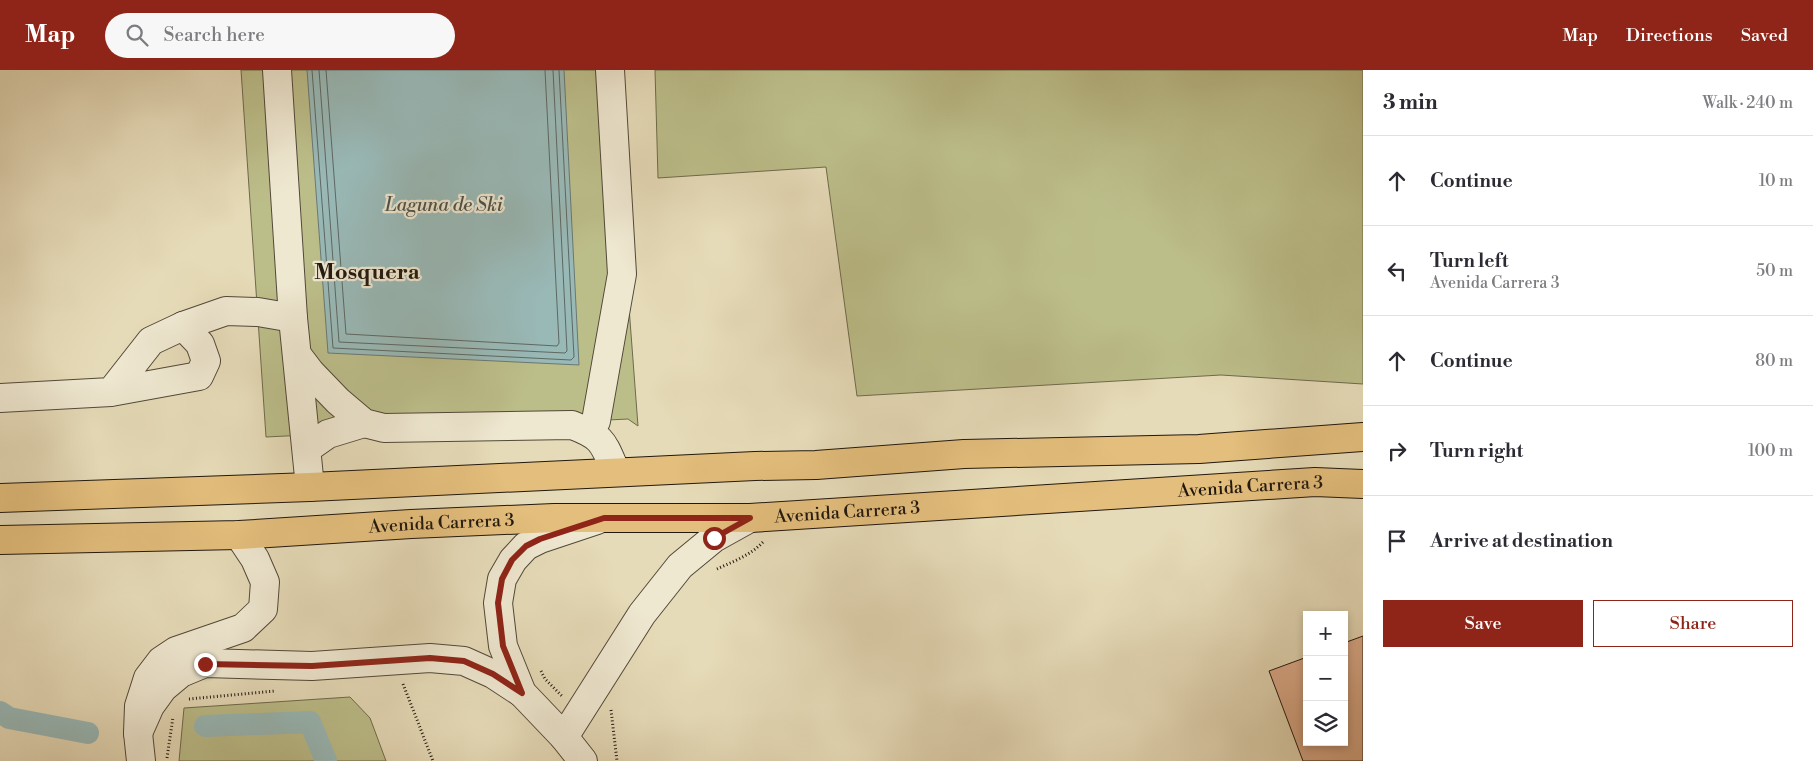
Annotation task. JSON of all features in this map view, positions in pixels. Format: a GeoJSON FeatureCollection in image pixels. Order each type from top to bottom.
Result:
{"type":"FeatureCollection","features":[{"type":"Feature","properties":{"kind":"main road"},"geometry":{"type":"LineString","coordinates":[[0,498],[310,487],[616,472],[816,465],[964,454],[1199,449],[1363,437]]}},
{"type":"Feature","properties":{"kind":"main road","name":"Avenida Carrera 3"},"geometry":{"type":"LineString","coordinates":[[0,540],[239,535],[411,524],[604,518],[750,518],[1315,482],[1363,484]]}},
{"type":"Feature","properties":{"kind":"street"},"geometry":{"type":"LineString","coordinates":[[277,70],[294,318],[301,403],[308,448],[310,487]]}},
{"type":"Feature","properties":{"kind":"street"},"geometry":{"type":"LineString","coordinates":[[590,432],[596,421],[622,274],[610,70]]}},
{"type":"Feature","properties":{"kind":"street"},"geometry":{"type":"LineString","coordinates":[[111,392],[151,341],[183,326],[226,311],[258,312],[294,318]]}},
{"type":"Feature","properties":{"kind":"street"},"geometry":{"type":"LineString","coordinates":[[0,398],[111,392],[200,376],[206,361],[203,352],[200,344],[183,326]]}},
{"type":"Feature","properties":{"kind":"street"},"geometry":{"type":"LineString","coordinates":[[298,356],[338,402],[364,423],[384,428],[572,425],[590,432],[603,443],[616,472]]}},
{"type":"Feature","properties":{"kind":"street"},"geometry":{"type":"LineString","coordinates":[[308,448],[328,434],[364,423]]}},
{"type":"Feature","properties":{"kind":"street"},"geometry":{"type":"LineString","coordinates":[[522,693],[503,646],[498,603],[502,579],[512,560],[526,546],[540,539],[604,518]]}},
{"type":"Feature","properties":{"kind":"street"},"geometry":{"type":"LineString","coordinates":[[564,737],[642,614],[680,566],[714,538],[750,518]]}},
{"type":"Feature","properties":{"kind":"street"},"geometry":{"type":"LineString","coordinates":[[141,761],[138,733],[139,706],[148,678],[161,661],[176,651],[243,628],[263,609],[264,582],[255,559],[239,535]]}},
{"type":"Feature","properties":{"kind":"street"},"geometry":{"type":"LineString","coordinates":[[138,733],[150,706],[163,688],[181,673],[205,664],[312,666],[430,658],[464,661],[493,674],[522,693],[564,737],[583,761]]}},
{"type":"Feature","properties":{"kind":"path"},"geometry":{"type":"LineString","coordinates":[[716,569],[758,547],[785,516]]}},
{"type":"Feature","properties":{"kind":"path"},"geometry":{"type":"LineString","coordinates":[[394,660],[433,761]]}},
{"type":"Feature","properties":{"kind":"path"},"geometry":{"type":"LineString","coordinates":[[537,663],[546,678],[578,714]]}},
{"type":"Feature","properties":{"kind":"path"},"geometry":{"type":"LineString","coordinates":[[185,699],[284,690]]}},
{"type":"Feature","properties":{"kind":"path"},"geometry":{"type":"LineString","coordinates":[[611,708],[617,761]]}},
{"type":"Feature","properties":{"kind":"path"},"geometry":{"type":"LineString","coordinates":[[166,761],[174,709]]}},
{"type":"Feature","properties":{"kind":"green space"},"geometry":{"type":"Polygon","coordinates":[[[241,70],[611,70],[638,426],[628,419],[266,437],[241,70]]]}},
{"type":"Feature","properties":{"kind":"green space"},"geometry":{"type":"Polygon","coordinates":[[[655,70],[1363,70],[1363,384],[1221,375],[857,396],[826,167],[658,178],[655,70]]]}},
{"type":"Feature","properties":{"kind":"green space"},"geometry":{"type":"Polygon","coordinates":[[[350,697],[370,718],[386,761],[179,761],[184,708],[350,697]]]}},
{"type":"Feature","properties":{"kind":"water","name":"Laguna de Ski"},"geometry":{"type":"Polygon","coordinates":[[[307,70],[564,70],[579,365],[328,353],[307,70]]]}},
{"type":"Feature","properties":{"kind":"building"},"geometry":{"type":"Polygon","coordinates":[[[1363,636],[1363,761],[1303,761],[1269,671],[1303,658],[1303,746],[1348,746],[1348,642],[1363,636]]]}},
{"type":"Feature","properties":{"kind":"waterway"},"geometry":{"type":"LineString","coordinates":[[0,712],[9,718],[88,733]]}},
{"type":"Feature","properties":{"kind":"waterway"},"geometry":{"type":"LineString","coordinates":[[205,726],[310,722],[326,761]]}},
{"type":"Feature","properties":{"kind":"district","name":"Mosquera"},"geometry":{"type":"Point","coordinates":[367,271]}},
{"type":"Feature","properties":{"kind":"route"},"geometry":{"type":"LineString","coordinates":[[205,664],[312,666],[430,658],[464,661],[493,674],[522,693],[503,646],[498,603],[502,579],[512,560],[526,546],[540,539],[604,518],[750,518],[714,538]]}}]}
